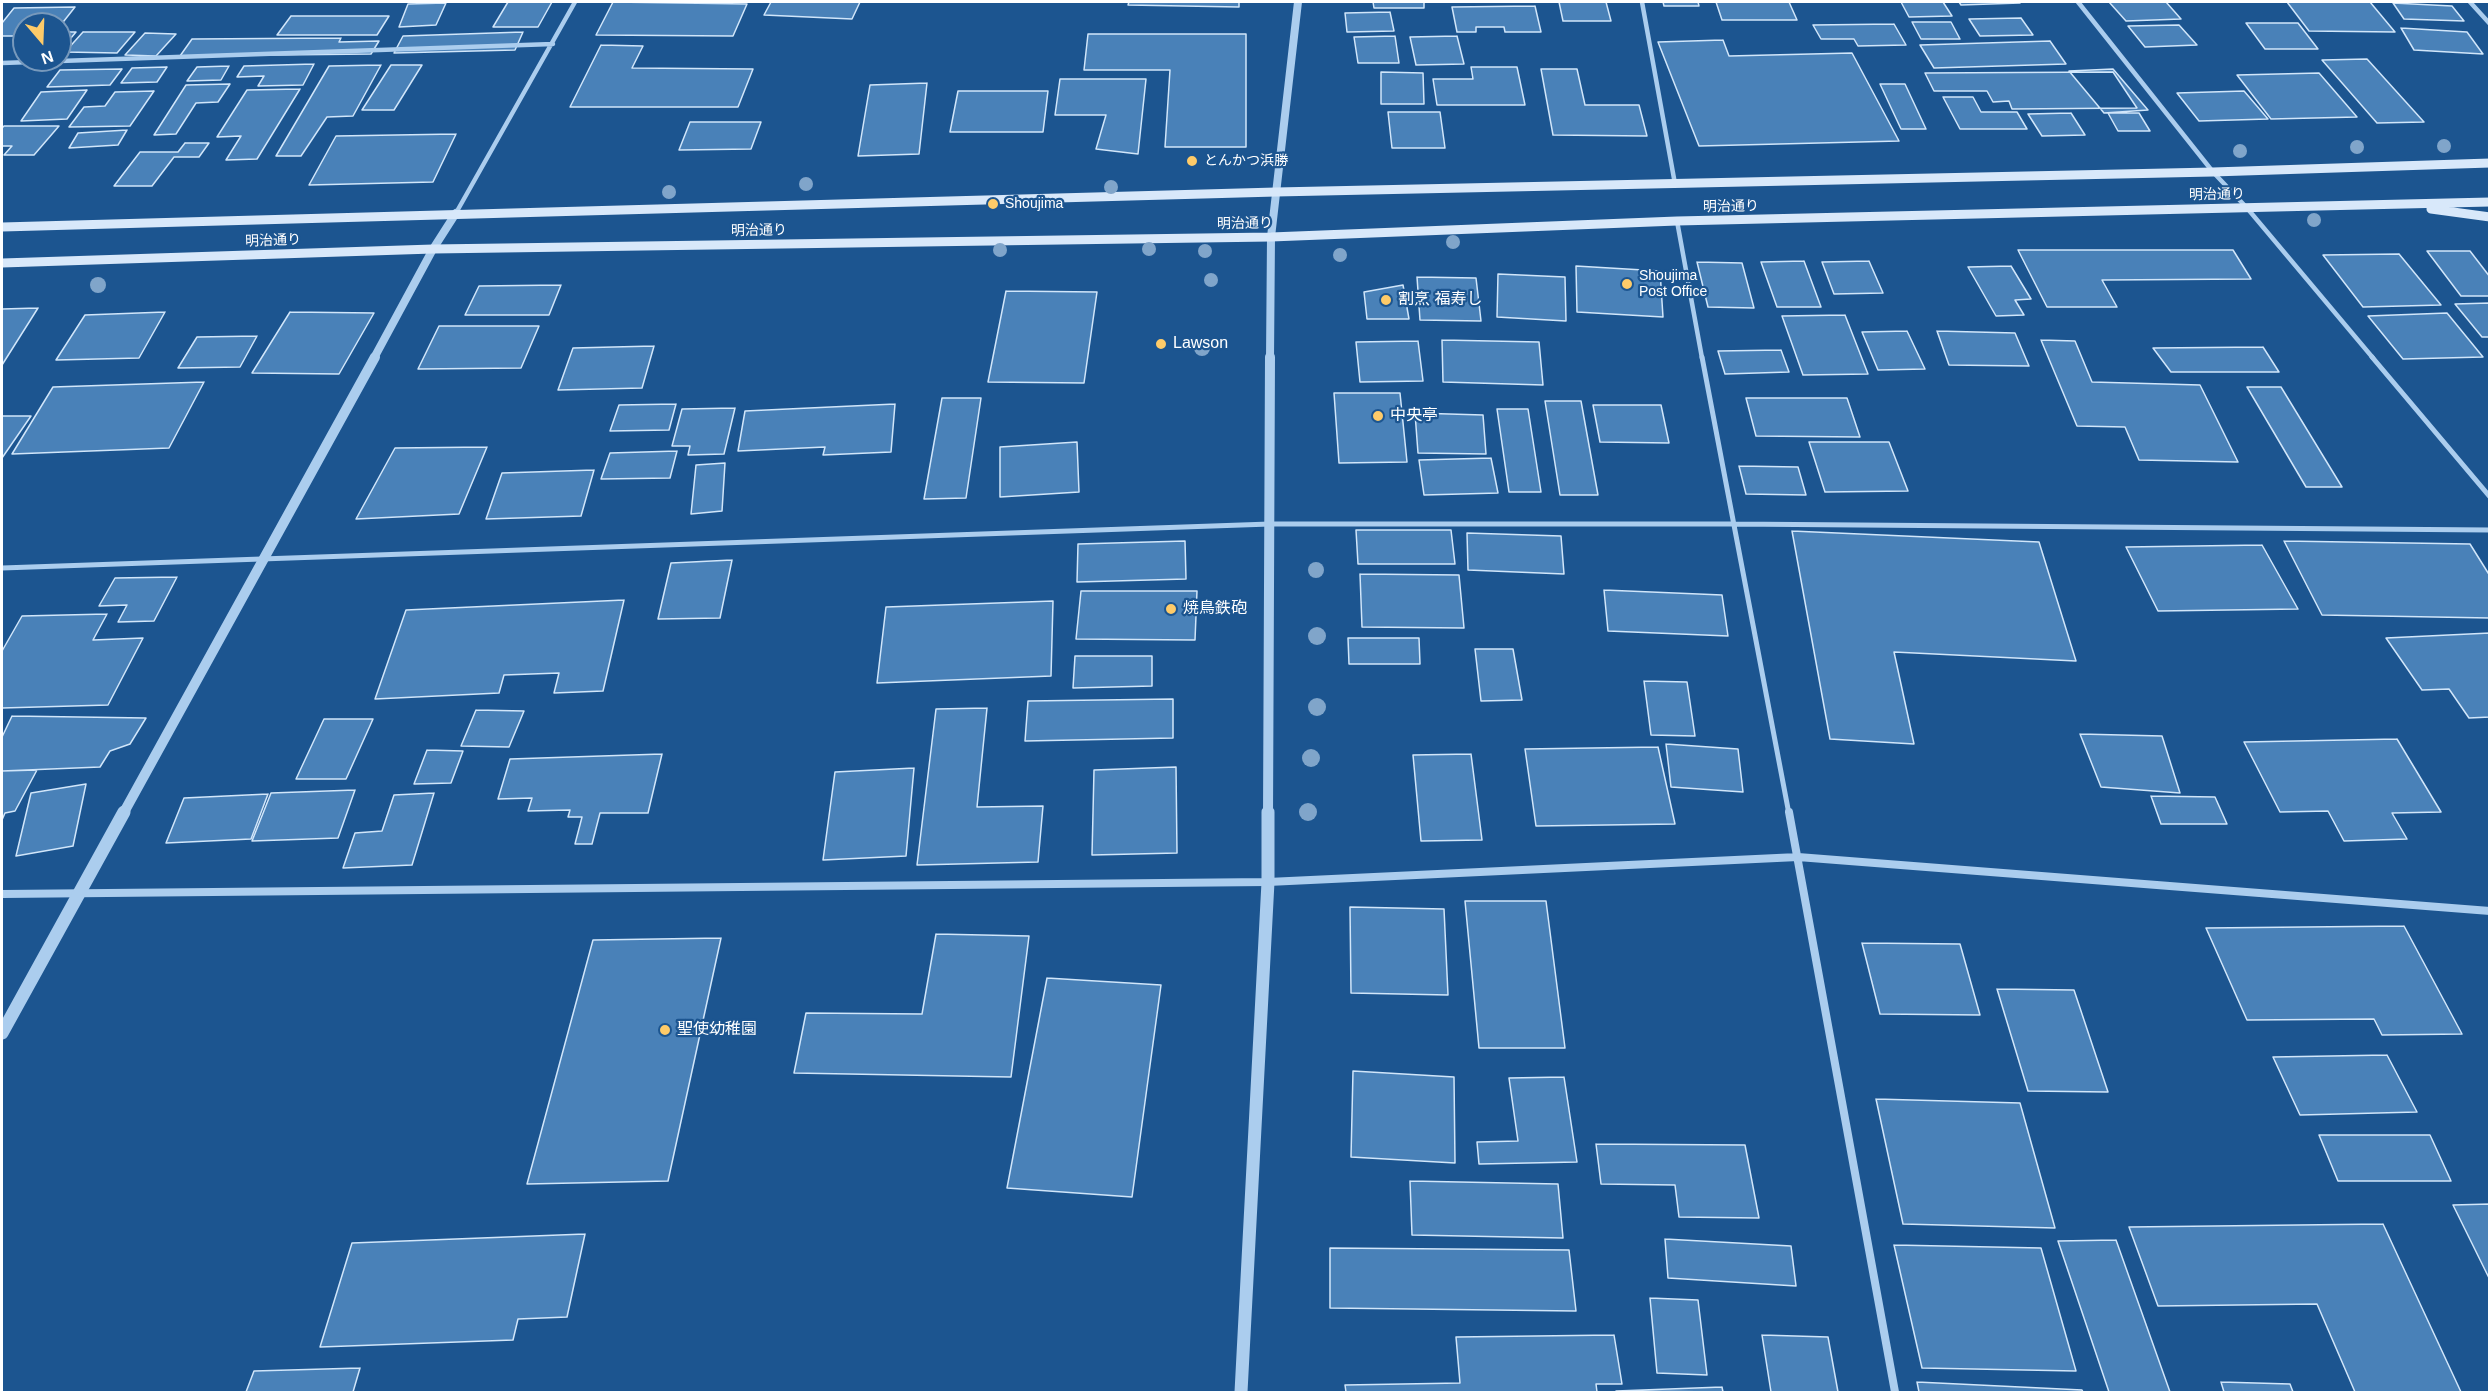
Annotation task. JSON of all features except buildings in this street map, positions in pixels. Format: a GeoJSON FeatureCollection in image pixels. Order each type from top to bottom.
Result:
{"type":"FeatureCollection","features":[{"type":"Feature","properties":{"kind":"main road","name":"明治通り"},"geometry":{"type":"LineString","coordinates":[[2,227],[456,213],[1276,192],[2213,172],[2490,163]]}},
{"type":"Feature","properties":{"kind":"main road","name":"明治通り"},"geometry":{"type":"LineString","coordinates":[[2,263],[433,249],[1271,237],[1677,221],[2490,202]]}},
{"type":"Feature","properties":{"kind":"main road"},"geometry":{"type":"LineString","coordinates":[[2396,204],[2490,217]]}},
{"type":"Feature","properties":{"kind":"street"},"geometry":{"type":"LineString","coordinates":[[2,1033],[78,891],[265,558],[433,249],[456,213],[575,2]]}},
{"type":"Feature","properties":{"kind":"street"},"geometry":{"type":"LineString","coordinates":[[1241,1392],[1268,882],[1271,237],[1298,2]]}},
{"type":"Feature","properties":{"kind":"street"},"geometry":{"type":"LineString","coordinates":[[1642,2],[1675,184]]}},
{"type":"Feature","properties":{"kind":"street"},"geometry":{"type":"LineString","coordinates":[[2078,2],[2213,172],[2247,208],[2490,497]]}},
{"type":"Feature","properties":{"kind":"street"},"geometry":{"type":"LineString","coordinates":[[2469,2],[2490,24]]}},
{"type":"Feature","properties":{"kind":"street"},"geometry":{"type":"LineString","coordinates":[[2,63],[553,44]]}},
{"type":"Feature","properties":{"kind":"street"},"geometry":{"type":"LineString","coordinates":[[1677,221],[1732,524],[1798,857],[1895,1392]]}},
{"type":"Feature","properties":{"kind":"street"},"geometry":{"type":"LineString","coordinates":[[2,568],[1270,524],[1732,524],[2490,530]]}},
{"type":"Feature","properties":{"kind":"street"},"geometry":{"type":"LineString","coordinates":[[2,894],[78,891],[1268,882],[1798,857],[2490,911]]}},
{"type":"Feature","properties":{"kind":"place","name":"とんかつ浜勝"},"geometry":{"type":"Point","coordinates":[1192,161]}},
{"type":"Feature","properties":{"kind":"place","name":"Shoujima"},"geometry":{"type":"Point","coordinates":[993,204]}},
{"type":"Feature","properties":{"kind":"place","name":"Shoujima Post Office"},"geometry":{"type":"Point","coordinates":[1627,284]}},
{"type":"Feature","properties":{"kind":"place","name":"割烹 福寿し"},"geometry":{"type":"Point","coordinates":[1386,300]}},
{"type":"Feature","properties":{"kind":"place","name":"Lawson"},"geometry":{"type":"Point","coordinates":[1161,344]}},
{"type":"Feature","properties":{"kind":"place","name":"中央亭"},"geometry":{"type":"Point","coordinates":[1378,416]}},
{"type":"Feature","properties":{"kind":"place","name":"焼鳥鉄砲"},"geometry":{"type":"Point","coordinates":[1171,609]}},
{"type":"Feature","properties":{"kind":"place","name":"聖使幼稚園"},"geometry":{"type":"Point","coordinates":[665,1030]}}]}
